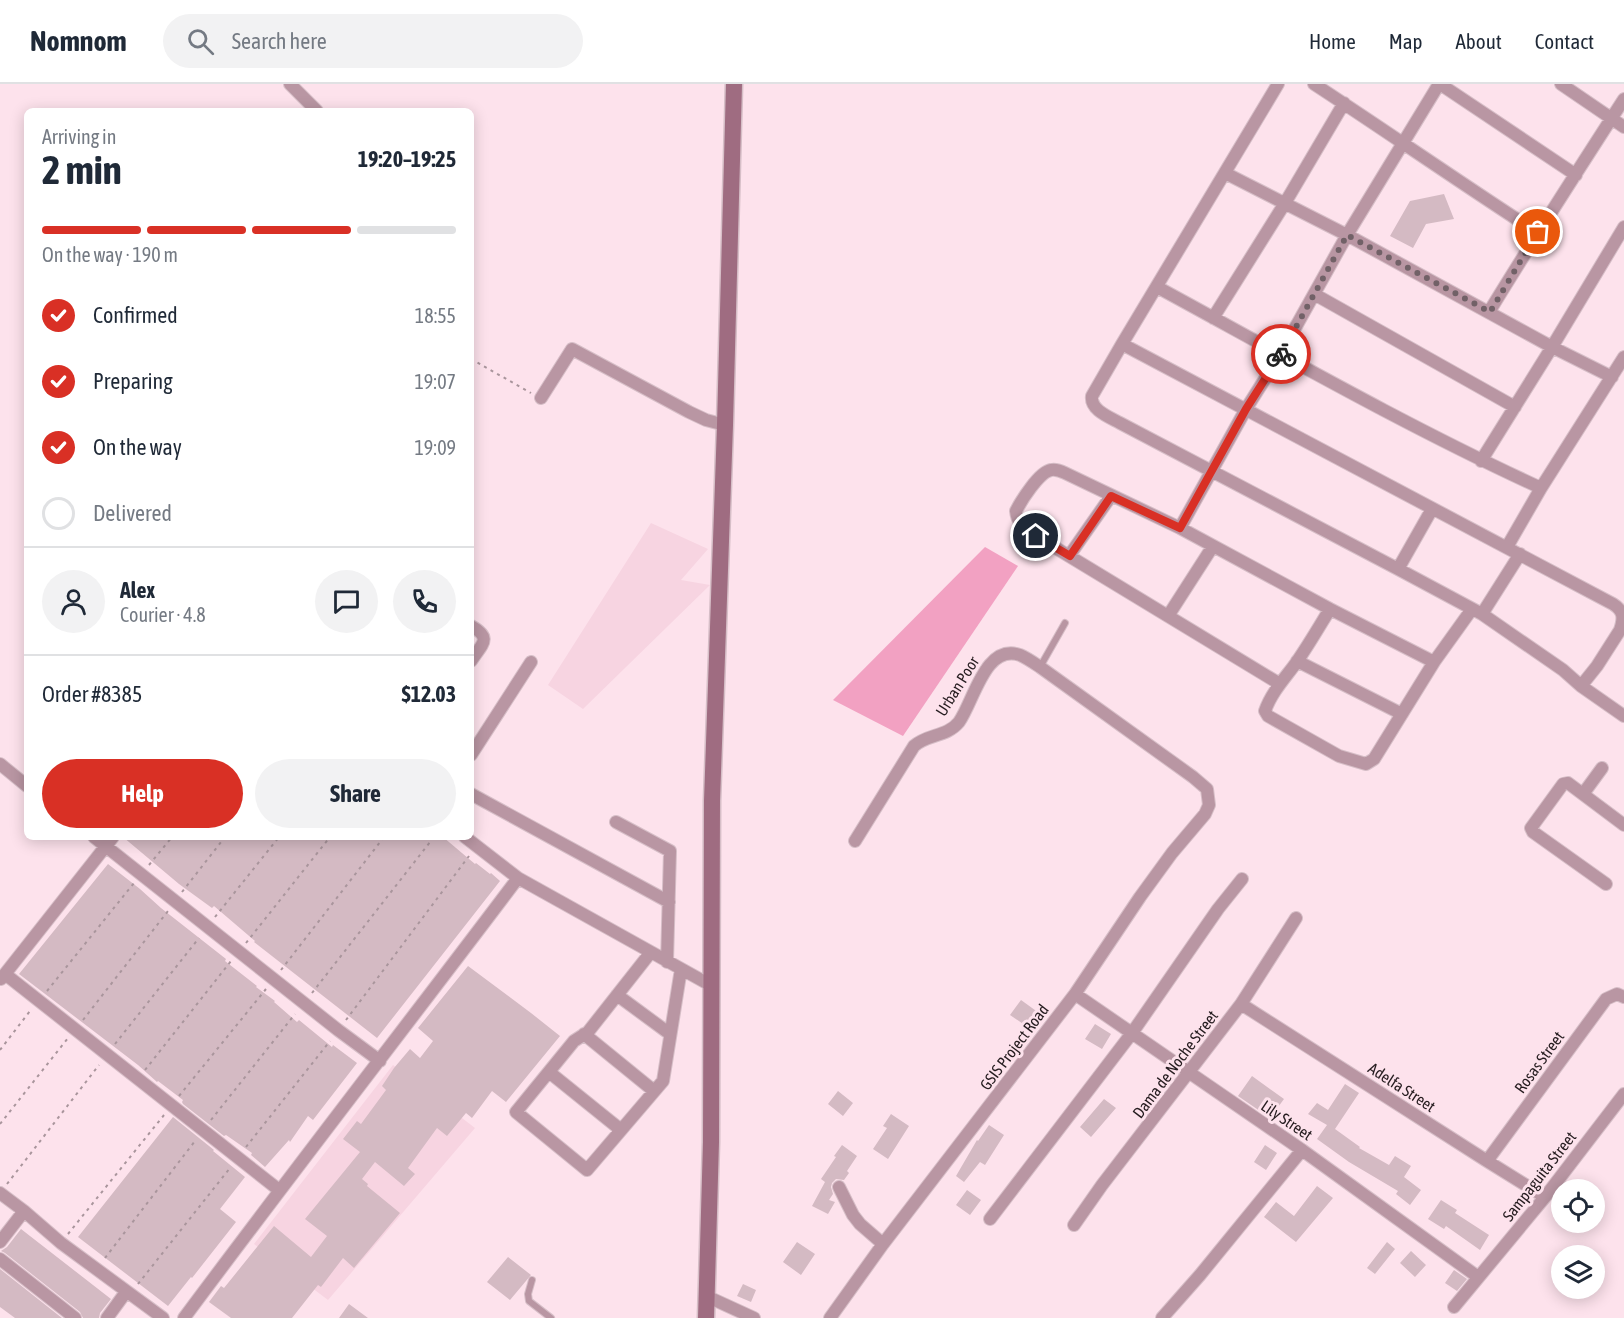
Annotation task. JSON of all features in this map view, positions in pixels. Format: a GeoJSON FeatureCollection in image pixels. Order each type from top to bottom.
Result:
{"type":"FeatureCollection","features":[{"type":"Feature","properties":{"kind":"street"},"geometry":{"type":"LineString","coordinates":[[290,84],[314,108]]}},
{"type":"Feature","properties":{"kind":"street"},"geometry":{"type":"LineString","coordinates":[[706,1318],[711,1142],[712,801],[726,425],[734,84]]}},
{"type":"Feature","properties":{"kind":"street"},"geometry":{"type":"LineString","coordinates":[[1278,84],[1122,344],[1094,393],[1093,405],[1104,415],[1477,612],[1563,670],[1624,717]]}},
{"type":"Feature","properties":{"kind":"street"},"geometry":{"type":"LineString","coordinates":[[1314,84],[1538,232]]}},
{"type":"Feature","properties":{"kind":"street"},"geometry":{"type":"LineString","coordinates":[[1180,528],[1347,235],[1440,84],[1576,175]]}},
{"type":"Feature","properties":{"kind":"street"},"geometry":{"type":"LineString","coordinates":[[1561,84],[1624,127]]}},
{"type":"Feature","properties":{"kind":"street"},"geometry":{"type":"LineString","coordinates":[[1490,312],[1538,232],[1624,99]]}},
{"type":"Feature","properties":{"kind":"street"},"geometry":{"type":"LineString","coordinates":[[1213,318],[1344,103]]}},
{"type":"Feature","properties":{"kind":"street"},"geometry":{"type":"LineString","coordinates":[[1225,173],[1347,235],[1611,377]]}},
{"type":"Feature","properties":{"kind":"street"},"geometry":{"type":"LineString","coordinates":[[1481,461],[1624,227]]}},
{"type":"Feature","properties":{"kind":"street"},"geometry":{"type":"LineString","coordinates":[[1157,287],[1481,461],[1541,488]]}},
{"type":"Feature","properties":{"kind":"street"},"geometry":{"type":"LineString","coordinates":[[1314,294],[1515,407]]}},
{"type":"Feature","properties":{"kind":"street"},"geometry":{"type":"LineString","coordinates":[[1122,344],[1613,604],[1622,611],[1623,619],[1620,630],[1581,686]]}},
{"type":"Feature","properties":{"kind":"street"},"geometry":{"type":"LineString","coordinates":[[541,398],[572,350],[689,412],[706,420],[726,425]]}},
{"type":"Feature","properties":{"kind":"street"},"geometry":{"type":"LineString","coordinates":[[1507,547],[1541,488],[1624,357]]}},
{"type":"Feature","properties":{"kind":"street"},"geometry":{"type":"LineString","coordinates":[[1281,684],[1023,526],[1016,514],[1018,507],[1038,480],[1046,471],[1055,469],[1065,473],[1180,528],[1434,662]]}},
{"type":"Feature","properties":{"kind":"street"},"geometry":{"type":"LineString","coordinates":[[1070,556],[1111,496]]}},
{"type":"Feature","properties":{"kind":"street"},"geometry":{"type":"LineString","coordinates":[[1398,569],[1432,509]]}},
{"type":"Feature","properties":{"kind":"street"},"geometry":{"type":"LineString","coordinates":[[1168,616],[1213,546]]}},
{"type":"Feature","properties":{"kind":"street"},"geometry":{"type":"LineString","coordinates":[[1330,609],[1265,711],[1268,716],[1339,756],[1366,764],[1374,759],[1434,662],[1477,612],[1520,554]]}},
{"type":"Feature","properties":{"kind":"street"},"geometry":{"type":"LineString","coordinates":[[474,628],[484,636],[484,641],[474,656]]}},
{"type":"Feature","properties":{"kind":"street","name":"Urban Poor"},"geometry":{"type":"LineString","coordinates":[[855,841],[914,746],[920,740],[950,730],[958,722],[994,658],[1007,653],[1018,654],[1040,667],[1207,789]]}},
{"type":"Feature","properties":{"kind":"street"},"geometry":{"type":"LineString","coordinates":[[1297,661],[1402,714]]}},
{"type":"Feature","properties":{"kind":"street"},"geometry":{"type":"LineString","coordinates":[[474,750],[531,662]]}},
{"type":"Feature","properties":{"kind":"street"},"geometry":{"type":"LineString","coordinates":[[0,764],[24,782]]}},
{"type":"Feature","properties":{"kind":"street"},"geometry":{"type":"LineString","coordinates":[[1583,794],[1602,768]]}},
{"type":"Feature","properties":{"kind":"street"},"geometry":{"type":"LineString","coordinates":[[1606,884],[1533,832],[1531,828],[1563,784],[1568,783],[1624,825]]}},
{"type":"Feature","properties":{"kind":"street","name":"GSIS Project Road"},"geometry":{"type":"LineString","coordinates":[[830,1318],[1075,994],[1172,853],[1205,814],[1209,805],[1207,789]]}},
{"type":"Feature","properties":{"kind":"street"},"geometry":{"type":"LineString","coordinates":[[474,796],[669,902]]}},
{"type":"Feature","properties":{"kind":"street"},"geometry":{"type":"LineString","coordinates":[[616,822],[670,851],[667,962]]}},
{"type":"Feature","properties":{"kind":"street"},"geometry":{"type":"LineString","coordinates":[[469,840],[518,878],[712,986]]}},
{"type":"Feature","properties":{"kind":"street"},"geometry":{"type":"LineString","coordinates":[[279,1190],[39,1000],[3,977],[109,842],[142,874],[380,1061]]}},
{"type":"Feature","properties":{"kind":"street"},"geometry":{"type":"LineString","coordinates":[[184,1318],[518,878]]}},
{"type":"Feature","properties":{"kind":"street"},"geometry":{"type":"LineString","coordinates":[[990,1219],[1132,1033],[1218,909],[1242,879]]}},
{"type":"Feature","properties":{"kind":"street","name":"Dama de Noche Street"},"geometry":{"type":"LineString","coordinates":[[1074,1225],[1241,1004],[1296,918]]}},
{"type":"Feature","properties":{"kind":"street"},"geometry":{"type":"LineString","coordinates":[[651,952],[516,1112],[587,1170],[663,1081],[681,969]]}},
{"type":"Feature","properties":{"kind":"street"},"geometry":{"type":"LineString","coordinates":[[617,994],[670,1034]]}},
{"type":"Feature","properties":{"kind":"street","name":"Lily Street"},"geometry":{"type":"LineString","coordinates":[[1075,994],[1302,1150],[1478,1277]]}},
{"type":"Feature","properties":{"kind":"street","name":"Rosas Street"},"geometry":{"type":"LineString","coordinates":[[1487,1161],[1606,999],[1617,994],[1624,997]]}},
{"type":"Feature","properties":{"kind":"street","name":"Adelfa Street"},"geometry":{"type":"LineString","coordinates":[[1241,1004],[1545,1197]]}},
{"type":"Feature","properties":{"kind":"street"},"geometry":{"type":"LineString","coordinates":[[584,1034],[654,1091]]}},
{"type":"Feature","properties":{"kind":"street"},"geometry":{"type":"LineString","coordinates":[[549,1072],[621,1130]]}},
{"type":"Feature","properties":{"kind":"street","name":"Sampaguita Street"},"geometry":{"type":"LineString","coordinates":[[1454,1307],[1545,1197],[1624,1094]]}},
{"type":"Feature","properties":{"kind":"street"},"geometry":{"type":"LineString","coordinates":[[1162,1318],[1213,1260],[1302,1150]]}},
{"type":"Feature","properties":{"kind":"street"},"geometry":{"type":"LineString","coordinates":[[839,1187],[860,1224],[884,1244]]}},
{"type":"Feature","properties":{"kind":"street"},"geometry":{"type":"LineString","coordinates":[[4,1188],[24,1211],[61,1243],[163,1318]]}},
{"type":"Feature","properties":{"kind":"street"},"geometry":{"type":"LineString","coordinates":[[0,1242],[24,1211]]}},
{"type":"Feature","properties":{"kind":"street"},"geometry":{"type":"LineString","coordinates":[[0,1259],[75,1318]]}},
{"type":"Feature","properties":{"kind":"street"},"geometry":{"type":"LineString","coordinates":[[108,1318],[128,1293]]}},
{"type":"Feature","properties":{"kind":"street"},"geometry":{"type":"LineString","coordinates":[[706,1296],[754,1318]]}},
{"type":"Feature","properties":{"kind":"lane"},"geometry":{"type":"LineString","coordinates":[[1040,667],[1065,622]]}},
{"type":"Feature","properties":{"kind":"lane"},"geometry":{"type":"LineString","coordinates":[[532,1280],[528,1294],[529,1300],[551,1318]]}},
{"type":"Feature","properties":{"kind":"path"},"geometry":{"type":"LineString","coordinates":[[474,361],[541,398]]}},
{"type":"Feature","properties":{"kind":"path"},"geometry":{"type":"LineString","coordinates":[[0,1050],[170,840]]}},
{"type":"Feature","properties":{"kind":"path"},"geometry":{"type":"LineString","coordinates":[[0,1124],[223,840]]}},
{"type":"Feature","properties":{"kind":"path"},"geometry":{"type":"LineString","coordinates":[[4,1188],[277,840]]}},
{"type":"Feature","properties":{"kind":"path"},"geometry":{"type":"LineString","coordinates":[[61,1243],[382,840]]}},
{"type":"Feature","properties":{"kind":"path"},"geometry":{"type":"LineString","coordinates":[[96,1270],[432,840]]}},
{"type":"Feature","properties":{"kind":"path"},"geometry":{"type":"LineString","coordinates":[[128,1293],[338,1030],[476,846]]}},
{"type":"Feature","properties":{"kind":"shaded area"},"geometry":{"type":"Polygon","coordinates":[[[651,523],[708,549],[681,580],[710,585],[583,709],[548,685],[651,523]]]}},
{"type":"Feature","properties":{"kind":"shaded area"},"geometry":{"type":"Polygon","coordinates":[[[985,547],[1018,566],[903,736],[833,700],[985,547]]]}},
{"type":"Feature","properties":{"kind":"shaded area"},"geometry":{"type":"Polygon","coordinates":[[[393,1065],[475,1128],[328,1300],[254,1244],[393,1065]]]}},
{"type":"Feature","properties":{"kind":"building"},"geometry":{"type":"Polygon","coordinates":[[[1444,194],[1454,219],[1426,224],[1413,248],[1390,236],[1410,201],[1444,194]]]}},
{"type":"Feature","properties":{"kind":"building"},"geometry":{"type":"Polygon","coordinates":[[[127,840],[447,840],[500,881],[377,1038],[254,942],[214,906],[212,908],[127,840]]]}},
{"type":"Feature","properties":{"kind":"building"},"geometry":{"type":"Polygon","coordinates":[[[108,864],[226,959],[225,961],[275,1001],[297,1022],[299,1020],[332,1047],[333,1045],[357,1063],[313,1120],[308,1116],[290,1142],[289,1140],[265,1167],[251,1155],[252,1153],[226,1135],[224,1136],[183,1104],[183,1100],[19,974],[108,864]]]}},
{"type":"Feature","properties":{"kind":"building"},"geometry":{"type":"Polygon","coordinates":[[[468,966],[560,1036],[506,1102],[492,1091],[472,1118],[466,1113],[447,1136],[437,1128],[408,1168],[415,1174],[404,1186],[375,1162],[362,1179],[368,1184],[367,1186],[400,1213],[354,1268],[343,1258],[321,1287],[318,1285],[292,1318],[231,1318],[209,1302],[221,1286],[224,1288],[274,1226],[311,1257],[327,1236],[305,1219],[360,1152],[343,1139],[357,1121],[361,1124],[386,1090],[382,1086],[410,1049],[420,1058],[433,1041],[418,1028],[468,966]]]}},
{"type":"Feature","properties":{"kind":"building"},"geometry":{"type":"Polygon","coordinates":[[[1021,1000],[1039,1013],[1029,1028],[1010,1015],[1021,1000]]]}},
{"type":"Feature","properties":{"kind":"building"},"geometry":{"type":"Polygon","coordinates":[[[1095,1024],[1111,1034],[1102,1049],[1085,1039],[1095,1024]]]}},
{"type":"Feature","properties":{"kind":"building"},"geometry":{"type":"Polygon","coordinates":[[[1252,1076],[1284,1099],[1270,1118],[1238,1096],[1252,1076]]]}},
{"type":"Feature","properties":{"kind":"building"},"geometry":{"type":"Polygon","coordinates":[[[1345,1084],[1359,1093],[1335,1129],[1359,1148],[1389,1165],[1395,1156],[1411,1166],[1404,1177],[1421,1190],[1410,1205],[1396,1194],[1398,1191],[1349,1162],[1317,1139],[1327,1125],[1308,1114],[1317,1103],[1328,1110],[1345,1084]]]}},
{"type":"Feature","properties":{"kind":"building"},"geometry":{"type":"Polygon","coordinates":[[[838,1091],[853,1103],[843,1116],[828,1104],[838,1091]]]}},
{"type":"Feature","properties":{"kind":"building"},"geometry":{"type":"Polygon","coordinates":[[[1104,1099],[1116,1108],[1091,1137],[1080,1127],[1104,1099]]]}},
{"type":"Feature","properties":{"kind":"building"},"geometry":{"type":"Polygon","coordinates":[[[891,1114],[909,1126],[888,1159],[873,1149],[887,1128],[883,1126],[891,1114]]]}},
{"type":"Feature","properties":{"kind":"building"},"geometry":{"type":"Polygon","coordinates":[[[173,1117],[245,1177],[220,1209],[236,1222],[168,1306],[78,1237],[173,1117]]]}},
{"type":"Feature","properties":{"kind":"building"},"geometry":{"type":"Polygon","coordinates":[[[989,1125],[1004,1135],[985,1165],[980,1162],[964,1182],[956,1176],[977,1140],[989,1125]]]}},
{"type":"Feature","properties":{"kind":"building"},"geometry":{"type":"Polygon","coordinates":[[[842,1145],[857,1156],[844,1180],[836,1179],[832,1183],[833,1194],[829,1200],[835,1202],[828,1214],[812,1206],[825,1182],[821,1179],[842,1145]]]}},
{"type":"Feature","properties":{"kind":"building"},"geometry":{"type":"Polygon","coordinates":[[[1265,1145],[1277,1153],[1266,1170],[1254,1162],[1265,1145]]]}},
{"type":"Feature","properties":{"kind":"building"},"geometry":{"type":"Polygon","coordinates":[[[1317,1186],[1333,1198],[1296,1242],[1264,1217],[1276,1202],[1294,1216],[1317,1186]]]}},
{"type":"Feature","properties":{"kind":"building"},"geometry":{"type":"Polygon","coordinates":[[[967,1190],[981,1200],[970,1215],[956,1205],[967,1190]]]}},
{"type":"Feature","properties":{"kind":"building"},"geometry":{"type":"Polygon","coordinates":[[[1441,1200],[1457,1210],[1455,1213],[1489,1235],[1480,1250],[1446,1226],[1444,1229],[1428,1219],[1441,1200]]]}},
{"type":"Feature","properties":{"kind":"building"},"geometry":{"type":"Polygon","coordinates":[[[21,1229],[111,1299],[100,1313],[99,1318],[83,1318],[80,1312],[1,1251],[21,1229]]]}},
{"type":"Feature","properties":{"kind":"building"},"geometry":{"type":"Polygon","coordinates":[[[797,1242],[815,1254],[801,1275],[783,1262],[797,1242]]]}},
{"type":"Feature","properties":{"kind":"building"},"geometry":{"type":"Polygon","coordinates":[[[1387,1242],[1395,1249],[1375,1274],[1367,1268],[1387,1242]]]}},
{"type":"Feature","properties":{"kind":"building"},"geometry":{"type":"Polygon","coordinates":[[[1411,1251],[1426,1265],[1415,1277],[1400,1263],[1411,1251]]]}},
{"type":"Feature","properties":{"kind":"building"},"geometry":{"type":"Polygon","coordinates":[[[508,1257],[531,1275],[510,1300],[487,1282],[508,1257]]]}},
{"type":"Feature","properties":{"kind":"building"},"geometry":{"type":"Polygon","coordinates":[[[0,1269],[62,1318],[15,1318],[0,1307],[0,1269]]]}},
{"type":"Feature","properties":{"kind":"building"},"geometry":{"type":"Polygon","coordinates":[[[1454,1270],[1467,1279],[1457,1291],[1445,1283],[1454,1270]]]}},
{"type":"Feature","properties":{"kind":"building"},"geometry":{"type":"Polygon","coordinates":[[[743,1284],[756,1290],[751,1302],[737,1296],[743,1284]]]}},
{"type":"Feature","properties":{"kind":"building"},"geometry":{"type":"Polygon","coordinates":[[[349,1304],[368,1318],[339,1318],[349,1304]]]}},
{"type":"Feature","properties":{"kind":"way so far"},"geometry":{"type":"LineString","coordinates":[[1281,354],[1347,235],[1490,312],[1538,232]]}},
{"type":"Feature","properties":{"kind":"route"},"geometry":{"type":"LineString","coordinates":[[1036,536],[1070,556],[1111,496],[1180,528],[1246,409],[1281,354]]}}]}
